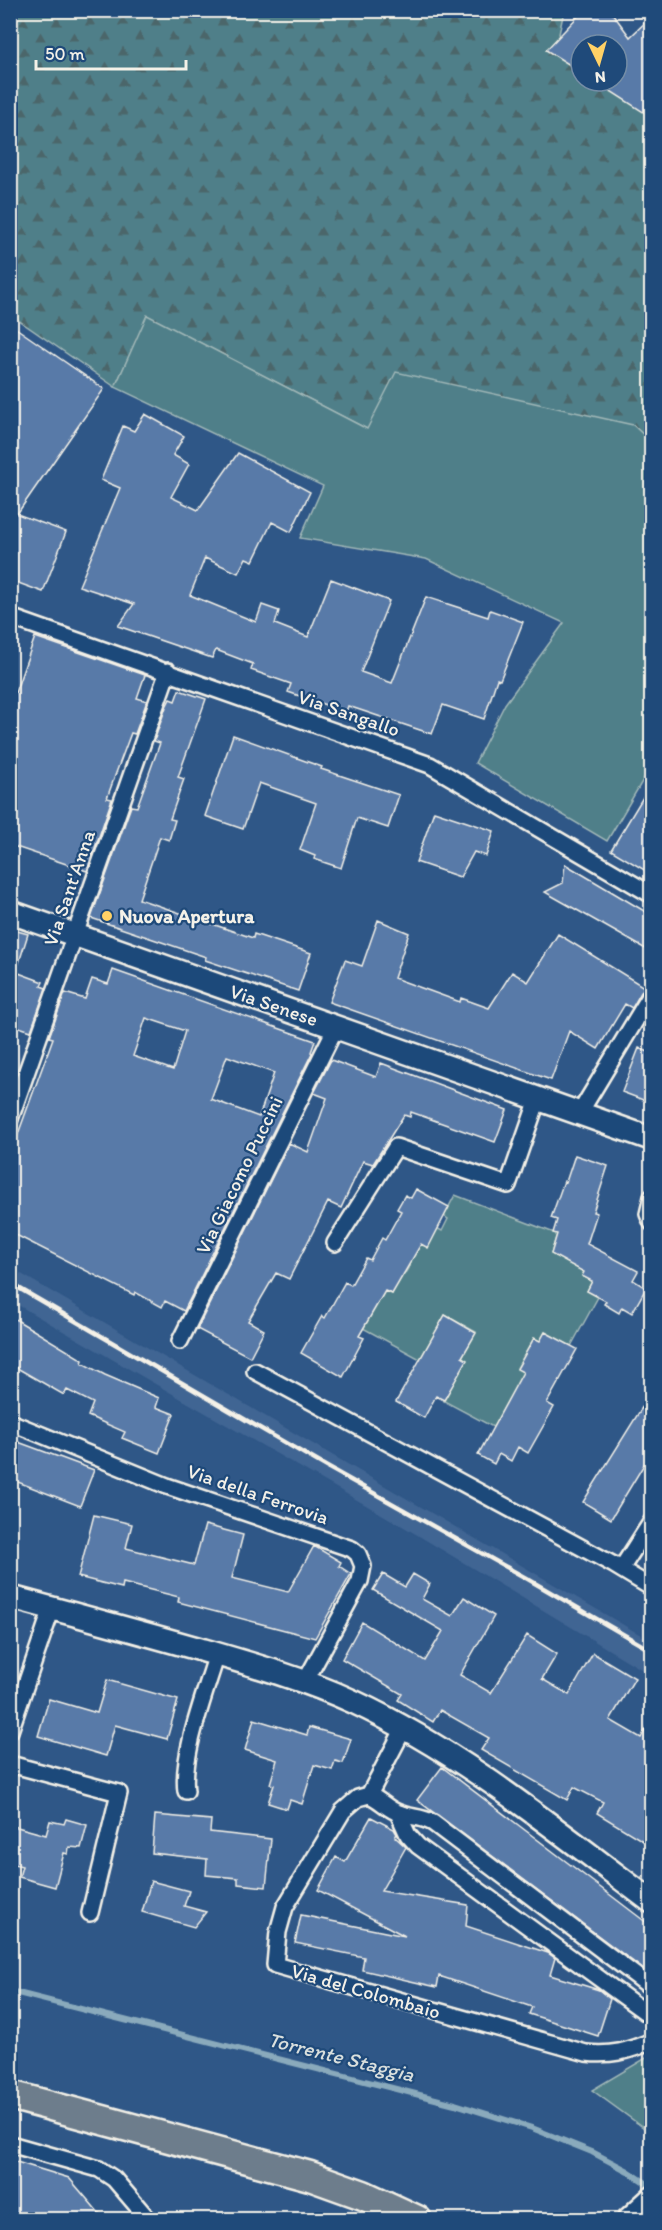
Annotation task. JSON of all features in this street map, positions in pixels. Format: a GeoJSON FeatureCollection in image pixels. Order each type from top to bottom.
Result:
{"type":"FeatureCollection","features":[{"type":"Feature","properties":{"kind":"highway"},"geometry":{"type":"LineString","coordinates":[[10,2095],[294,2172],[348,2190],[394,2213],[417,2220]]}},
{"type":"Feature","properties":{"kind":"main road","name":"Via Senese"},"geometry":{"type":"LineString","coordinates":[[10,912],[651,1139]]}},
{"type":"Feature","properties":{"kind":"main road"},"geometry":{"type":"LineString","coordinates":[[10,1597],[217,1654],[305,1682],[355,1702],[459,1760],[651,1902]]}},
{"type":"Feature","properties":{"kind":"main road"},"geometry":{"type":"LineString","coordinates":[[628,2220],[651,2198]]}},
{"type":"Feature","properties":{"kind":"street","name":"Via Sangallo"},"geometry":{"type":"LineString","coordinates":[[10,617],[430,765],[651,895]]}},
{"type":"Feature","properties":{"kind":"street","name":"Via Sant'Anna"},"geometry":{"type":"LineString","coordinates":[[10,1119],[168,671]]}},
{"type":"Feature","properties":{"kind":"street"},"geometry":{"type":"LineString","coordinates":[[579,1114],[651,993]]}},
{"type":"Feature","properties":{"kind":"street","name":"Via Giacomo Puccini"},"geometry":{"type":"LineString","coordinates":[[180,1341],[336,1027]]}},
{"type":"Feature","properties":{"kind":"street"},"geometry":{"type":"LineString","coordinates":[[335,1244],[396,1147],[508,1185],[538,1099]]}},
{"type":"Feature","properties":{"kind":"street"},"geometry":{"type":"LineString","coordinates":[[651,1197],[648,1214],[651,1223]]}},
{"type":"Feature","properties":{"kind":"street"},"geometry":{"type":"LineString","coordinates":[[255,1371],[621,1569],[651,1588]]}},
{"type":"Feature","properties":{"kind":"street","name":"Via della Ferrovia"},"geometry":{"type":"LineString","coordinates":[[10,1422],[167,1486],[323,1538],[352,1549],[358,1554],[363,1566],[360,1581],[305,1682]]}},
{"type":"Feature","properties":{"kind":"street"},"geometry":{"type":"LineString","coordinates":[[621,1569],[651,1521]]}},
{"type":"Feature","properties":{"kind":"street"},"geometry":{"type":"LineString","coordinates":[[10,1731],[52,1608]]}},
{"type":"Feature","properties":{"kind":"street"},"geometry":{"type":"LineString","coordinates":[[186,1791],[185,1774],[189,1750],[217,1654]]}},
{"type":"Feature","properties":{"kind":"street"},"geometry":{"type":"LineString","coordinates":[[404,1728],[369,1795],[381,1800],[398,1813],[408,1835],[418,1846],[651,2017]]}},
{"type":"Feature","properties":{"kind":"street"},"geometry":{"type":"LineString","coordinates":[[10,1764],[119,1793],[90,1913]]}},
{"type":"Feature","properties":{"kind":"street","name":"Via del Colombaio"},"geometry":{"type":"LineString","coordinates":[[369,1795],[358,1798],[343,1811],[285,1907],[278,1932],[275,1965],[586,2052],[617,2054],[651,2041]]}},
{"type":"Feature","properties":{"kind":"street"},"geometry":{"type":"LineString","coordinates":[[398,1813],[413,1815],[433,1823],[651,1988]]}},
{"type":"Feature","properties":{"kind":"street"},"geometry":{"type":"LineString","coordinates":[[10,2144],[99,2169],[118,2184],[149,2220]]}},
{"type":"Feature","properties":{"kind":"shaded area"},"geometry":{"type":"Polygon","coordinates":[[[11,1268],[651,1641],[651,1675],[404,1527],[11,1301],[11,1268]]]}},
{"type":"Feature","properties":{"kind":"green space"},"geometry":{"type":"Polygon","coordinates":[[[11,11],[564,11],[559,34],[569,40],[569,93],[629,93],[629,78],[651,92],[651,442],[633,425],[367,429],[148,316],[115,387],[11,315],[11,11]]]}},
{"type":"Feature","properties":{"kind":"green space"},"geometry":{"type":"Polygon","coordinates":[[[147,315],[367,429],[396,372],[633,425],[651,442],[651,769],[607,841],[475,763],[505,704],[564,623],[426,559],[300,538],[323,486],[115,387],[147,315]]]}},
{"type":"Feature","properties":{"kind":"green space"},"geometry":{"type":"Polygon","coordinates":[[[455,1195],[557,1234],[551,1254],[584,1272],[582,1276],[592,1281],[587,1291],[598,1297],[571,1346],[545,1332],[540,1341],[534,1338],[517,1368],[526,1374],[493,1427],[444,1401],[466,1360],[462,1357],[476,1332],[445,1315],[420,1359],[361,1327],[365,1325],[383,1289],[392,1294],[398,1272],[404,1275],[410,1265],[407,1263],[433,1226],[442,1231],[448,1219],[444,1216],[455,1195]]]}},
{"type":"Feature","properties":{"kind":"green space"},"geometry":{"type":"Polygon","coordinates":[[[651,2055],[651,2133],[592,2090],[651,2055]]]}},
{"type":"Feature","properties":{"kind":"building"},"geometry":{"type":"Polygon","coordinates":[[[584,10],[610,10],[627,33],[569,33],[569,64],[546,50],[584,10]]]}},
{"type":"Feature","properties":{"kind":"building"},"geometry":{"type":"Polygon","coordinates":[[[651,17],[651,117],[614,93],[629,93],[629,36],[651,17]]]}},
{"type":"Feature","properties":{"kind":"building"},"geometry":{"type":"Polygon","coordinates":[[[10,324],[104,389],[17,514],[66,532],[43,592],[10,580],[10,324]]]}},
{"type":"Feature","properties":{"kind":"building"},"geometry":{"type":"Polygon","coordinates":[[[145,414],[184,436],[173,455],[189,464],[171,497],[198,510],[238,453],[310,492],[291,532],[272,522],[253,561],[246,558],[238,573],[205,558],[190,595],[256,622],[262,605],[279,611],[275,624],[308,637],[331,579],[389,601],[361,672],[392,683],[426,597],[488,617],[490,610],[523,622],[500,680],[497,679],[484,719],[443,705],[432,734],[348,706],[346,712],[288,692],[291,684],[251,670],[253,664],[216,650],[212,658],[118,626],[134,604],[79,586],[120,488],[101,480],[123,426],[134,431],[145,414]]]}},
{"type":"Feature","properties":{"kind":"building"},"geometry":{"type":"Polygon","coordinates":[[[35,637],[145,675],[137,698],[147,701],[135,734],[131,733],[107,798],[112,799],[87,871],[10,845],[10,707],[35,637]]]}},
{"type":"Feature","properties":{"kind":"building"},"geometry":{"type":"Polygon","coordinates":[[[179,690],[206,699],[178,777],[184,779],[170,819],[175,820],[169,840],[160,837],[139,899],[253,938],[254,934],[311,953],[298,991],[91,918],[131,806],[137,807],[160,743],[154,741],[166,707],[170,699],[175,701],[179,690]]]}},
{"type":"Feature","properties":{"kind":"building"},"geometry":{"type":"Polygon","coordinates":[[[233,735],[322,767],[321,769],[399,795],[388,828],[357,818],[341,868],[314,859],[315,856],[300,850],[316,803],[259,783],[243,829],[205,816],[233,735]]]}},
{"type":"Feature","properties":{"kind":"building"},"geometry":{"type":"Polygon","coordinates":[[[651,784],[651,874],[611,850],[651,784]]]}},
{"type":"Feature","properties":{"kind":"building"},"geometry":{"type":"Polygon","coordinates":[[[434,811],[494,831],[486,856],[474,852],[460,877],[416,862],[434,811]]]}},
{"type":"Feature","properties":{"kind":"building"},"geometry":{"type":"Polygon","coordinates":[[[565,864],[651,915],[651,931],[648,933],[651,952],[545,892],[563,883],[565,864]]]}},
{"type":"Feature","properties":{"kind":"building"},"geometry":{"type":"Polygon","coordinates":[[[378,920],[409,933],[394,978],[460,1002],[461,998],[489,1008],[512,972],[528,982],[558,934],[644,987],[632,1008],[625,1004],[598,1049],[569,1031],[551,1080],[329,1002],[345,960],[362,966],[378,920]]]}},
{"type":"Feature","properties":{"kind":"building"},"geometry":{"type":"Polygon","coordinates":[[[10,929],[28,934],[16,972],[43,982],[41,986],[46,988],[31,1031],[10,1024],[10,929]]]}},
{"type":"Feature","properties":{"kind":"building"},"geometry":{"type":"Polygon","coordinates":[[[113,970],[315,1041],[312,1053],[184,1311],[165,1301],[162,1307],[135,1292],[134,1295],[10,1232],[10,1156],[53,1038],[49,1037],[65,993],[85,999],[92,979],[108,984],[113,970]],[[146,1018],[133,1056],[173,1070],[185,1031],[146,1018]],[[227,1056],[211,1099],[259,1117],[274,1073],[227,1056]]]}},
{"type":"Feature","properties":{"kind":"building"},"geometry":{"type":"Polygon","coordinates":[[[639,1048],[651,1053],[651,1103],[622,1092],[639,1048]]]}},
{"type":"Feature","properties":{"kind":"building"},"geometry":{"type":"Polygon","coordinates":[[[331,1060],[376,1077],[381,1063],[507,1110],[495,1142],[411,1112],[410,1117],[404,1115],[373,1164],[363,1161],[341,1208],[328,1202],[289,1279],[276,1273],[248,1321],[264,1330],[250,1357],[197,1329],[289,1143],[308,1152],[327,1098],[314,1093],[331,1060]]]}},
{"type":"Feature","properties":{"kind":"building"},"geometry":{"type":"Polygon","coordinates":[[[575,1155],[608,1166],[593,1212],[597,1213],[587,1244],[638,1271],[633,1280],[646,1288],[632,1313],[622,1307],[619,1313],[604,1304],[606,1301],[587,1291],[592,1281],[582,1276],[584,1272],[551,1254],[557,1234],[553,1233],[557,1220],[551,1218],[575,1155]]]}},
{"type":"Feature","properties":{"kind":"building"},"geometry":{"type":"Polygon","coordinates":[[[416,1189],[449,1207],[428,1248],[421,1244],[392,1294],[385,1291],[359,1336],[364,1338],[343,1377],[301,1353],[322,1316],[325,1318],[345,1282],[351,1285],[366,1258],[370,1260],[382,1238],[385,1240],[401,1211],[397,1209],[405,1195],[411,1198],[416,1189]]]}},
{"type":"Feature","properties":{"kind":"building"},"geometry":{"type":"Polygon","coordinates":[[[445,1315],[476,1333],[462,1357],[467,1360],[444,1400],[436,1396],[424,1418],[396,1402],[445,1315]]]}},
{"type":"Feature","properties":{"kind":"building"},"geometry":{"type":"Polygon","coordinates":[[[10,1316],[83,1360],[82,1363],[159,1398],[156,1407],[174,1414],[159,1453],[122,1438],[125,1432],[88,1416],[93,1403],[67,1390],[64,1395],[10,1364],[10,1316]]]}},
{"type":"Feature","properties":{"kind":"building"},"geometry":{"type":"Polygon","coordinates":[[[545,1332],[577,1349],[547,1403],[554,1407],[528,1453],[518,1447],[511,1461],[499,1454],[494,1464],[478,1455],[523,1372],[517,1369],[534,1338],[540,1341],[545,1332]]]}},
{"type":"Feature","properties":{"kind":"building"},"geometry":{"type":"Polygon","coordinates":[[[651,1393],[651,1453],[611,1519],[583,1502],[651,1393]]]}},
{"type":"Feature","properties":{"kind":"building"},"geometry":{"type":"Polygon","coordinates":[[[10,1439],[94,1470],[80,1506],[10,1479],[10,1439]]]}},
{"type":"Feature","properties":{"kind":"building"},"geometry":{"type":"Polygon","coordinates":[[[94,1515],[132,1524],[126,1548],[194,1565],[205,1525],[243,1535],[232,1578],[288,1592],[314,1546],[341,1562],[339,1566],[351,1574],[315,1638],[178,1602],[179,1597],[123,1583],[122,1588],[78,1577],[94,1515]]]}},
{"type":"Feature","properties":{"kind":"building"},"geometry":{"type":"Polygon","coordinates":[[[383,1574],[405,1587],[413,1574],[430,1584],[422,1599],[452,1616],[464,1597],[494,1616],[460,1675],[491,1693],[527,1635],[557,1654],[542,1679],[569,1695],[593,1653],[635,1678],[610,1720],[641,1738],[651,1720],[651,1846],[597,1813],[603,1802],[574,1787],[567,1800],[481,1750],[489,1738],[440,1710],[433,1722],[398,1700],[402,1694],[342,1659],[362,1622],[425,1661],[443,1631],[373,1590],[383,1574]]]}},
{"type":"Feature","properties":{"kind":"building"},"geometry":{"type":"Polygon","coordinates":[[[107,1680],[178,1700],[167,1739],[115,1725],[106,1756],[38,1736],[49,1699],[97,1713],[107,1680]]]}},
{"type":"Feature","properties":{"kind":"building"},"geometry":{"type":"Polygon","coordinates":[[[254,1719],[307,1735],[309,1727],[351,1739],[343,1763],[335,1761],[332,1770],[314,1765],[302,1804],[290,1800],[287,1809],[268,1803],[274,1785],[270,1784],[277,1760],[245,1750],[254,1719]]]}},
{"type":"Feature","properties":{"kind":"building"},"geometry":{"type":"Polygon","coordinates":[[[442,1767],[651,1926],[651,1975],[417,1800],[442,1767]]]}},
{"type":"Feature","properties":{"kind":"building"},"geometry":{"type":"Polygon","coordinates":[[[155,1815],[211,1820],[210,1832],[271,1839],[266,1887],[238,1884],[238,1878],[206,1875],[207,1859],[152,1853],[155,1815]]]}},
{"type":"Feature","properties":{"kind":"building"},"geometry":{"type":"Polygon","coordinates":[[[371,1817],[394,1829],[397,1834],[395,1837],[406,1847],[381,1891],[468,1905],[466,1926],[548,1953],[555,1958],[550,1975],[599,1990],[610,1999],[598,2036],[529,2014],[532,2007],[439,1976],[437,1987],[362,1970],[364,1957],[295,1943],[301,1915],[405,1936],[318,1890],[336,1857],[345,1862],[371,1817]]]}},
{"type":"Feature","properties":{"kind":"building"},"geometry":{"type":"Polygon","coordinates":[[[66,1819],[87,1825],[81,1848],[69,1847],[68,1854],[64,1853],[55,1887],[19,1877],[22,1866],[10,1863],[10,1825],[46,1835],[50,1821],[64,1824],[66,1819]]]}},
{"type":"Feature","properties":{"kind":"building"},"geometry":{"type":"Polygon","coordinates":[[[151,1881],[189,1891],[184,1906],[206,1912],[194,1927],[142,1912],[151,1881]]]}},
{"type":"Feature","properties":{"kind":"building"},"geometry":{"type":"Polygon","coordinates":[[[10,2160],[69,2178],[105,2220],[10,2220],[10,2160]]]}},
{"type":"Feature","properties":{"kind":"waterway","name":"Torrente Staggia"},"geometry":{"type":"LineString","coordinates":[[10,1991],[455,2104],[532,2128],[592,2152],[652,2187]]}},
{"type":"Feature","properties":{"kind":"railway"},"geometry":{"type":"LineString","coordinates":[[10,1283],[327,1467],[652,1651]]}},
{"type":"Feature","properties":{"kind":"place","name":"Nuova Apertura"},"geometry":{"type":"Point","coordinates":[107,916]}}]}
